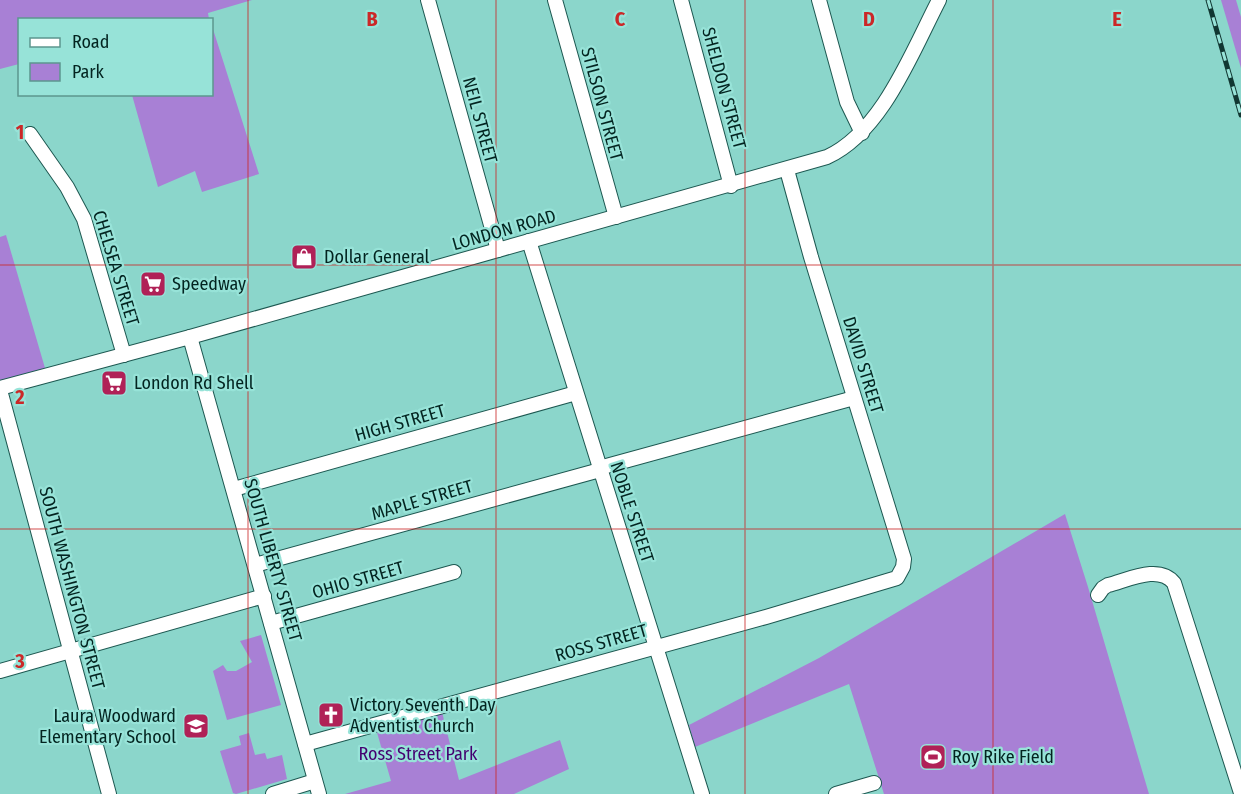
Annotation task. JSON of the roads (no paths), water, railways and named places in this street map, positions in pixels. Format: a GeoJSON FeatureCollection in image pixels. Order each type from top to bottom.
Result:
{"type":"FeatureCollection","features":[{"type":"Feature","properties":{"kind":"street","name":"NEIL STREET"},"geometry":{"type":"LineString","coordinates":[[428,0],[498,250]]}},
{"type":"Feature","properties":{"kind":"street","name":"STILSON STREET"},"geometry":{"type":"LineString","coordinates":[[555,0],[616,217]]}},
{"type":"Feature","properties":{"kind":"street","name":"SHELDON STREET"},"geometry":{"type":"LineString","coordinates":[[681,0],[731,186]]}},
{"type":"Feature","properties":{"kind":"street"},"geometry":{"type":"LineString","coordinates":[[819,0],[848,102],[862,133]]}},
{"type":"Feature","properties":{"kind":"street","name":"LONDON ROAD"},"geometry":{"type":"LineString","coordinates":[[0,389],[731,186],[837,153],[862,133],[882,108],[939,0]]}},
{"type":"Feature","properties":{"kind":"street","name":"CHELSEA STREET"},"geometry":{"type":"LineString","coordinates":[[30,134],[67,187],[84,219],[124,355]]}},
{"type":"Feature","properties":{"kind":"street","name":"DAVID STREET"},"geometry":{"type":"LineString","coordinates":[[787,170],[812,261],[904,560],[902,570]]}},
{"type":"Feature","properties":{"kind":"street","name":"NOBLE STREET"},"geometry":{"type":"LineString","coordinates":[[529,241],[702,794]]}},
{"type":"Feature","properties":{"kind":"street","name":"SOUTH LIBERTY STREET"},"geometry":{"type":"LineString","coordinates":[[190,337],[317,788]]}},
{"type":"Feature","properties":{"kind":"street","name":"SOUTH WASHINGTON STREET"},"geometry":{"type":"LineString","coordinates":[[0,389],[109,794]]}},
{"type":"Feature","properties":{"kind":"street","name":"HIGH STREET"},"geometry":{"type":"LineString","coordinates":[[234,489],[576,393]]}},
{"type":"Feature","properties":{"kind":"street","name":"MAPLE STREET"},"geometry":{"type":"LineString","coordinates":[[255,565],[854,398]]}},
{"type":"Feature","properties":{"kind":"street","name":"ROSS STREET"},"geometry":{"type":"LineString","coordinates":[[305,744],[887,583],[897,578],[902,570]]}},
{"type":"Feature","properties":{"kind":"street","name":"OHIO STREET"},"geometry":{"type":"LineString","coordinates":[[271,623],[454,572]]}},
{"type":"Feature","properties":{"kind":"street"},"geometry":{"type":"LineString","coordinates":[[1098,595],[1108,585],[1155,574],[1166,575],[1174,583],[1241,793]]}},
{"type":"Feature","properties":{"kind":"street"},"geometry":{"type":"LineString","coordinates":[[0,671],[264,596]]}},
{"type":"Feature","properties":{"kind":"street"},"geometry":{"type":"LineString","coordinates":[[836,794],[874,783]]}},
{"type":"Feature","properties":{"kind":"street"},"geometry":{"type":"LineString","coordinates":[[273,794],[317,788]]}},
{"type":"Feature","properties":{"kind":"railway"},"geometry":{"type":"LineString","coordinates":[[1208,0],[1241,115]]}},
{"type":"Feature","properties":{"kind":"place","name":"Dollar General"},"geometry":{"type":"Point","coordinates":[304,257]}},
{"type":"Feature","properties":{"kind":"place","name":"Speedway"},"geometry":{"type":"Point","coordinates":[153,284]}},
{"type":"Feature","properties":{"kind":"place","name":"London Rd Shell"},"geometry":{"type":"Point","coordinates":[114,383]}},
{"type":"Feature","properties":{"kind":"place","name":"Victory Seventh Day Adventist Church"},"geometry":{"type":"Point","coordinates":[331,715]}},
{"type":"Feature","properties":{"kind":"place","name":"Laura Woodward Elementary School"},"geometry":{"type":"Point","coordinates":[196,726]}},
{"type":"Feature","properties":{"kind":"place","name":"Roy Rike Field"},"geometry":{"type":"Point","coordinates":[933,757]}},
{"type":"Feature","properties":{"kind":"park label","name":"Ross Street Park"},"geometry":{"type":"Point","coordinates":[418,754]}}]}
